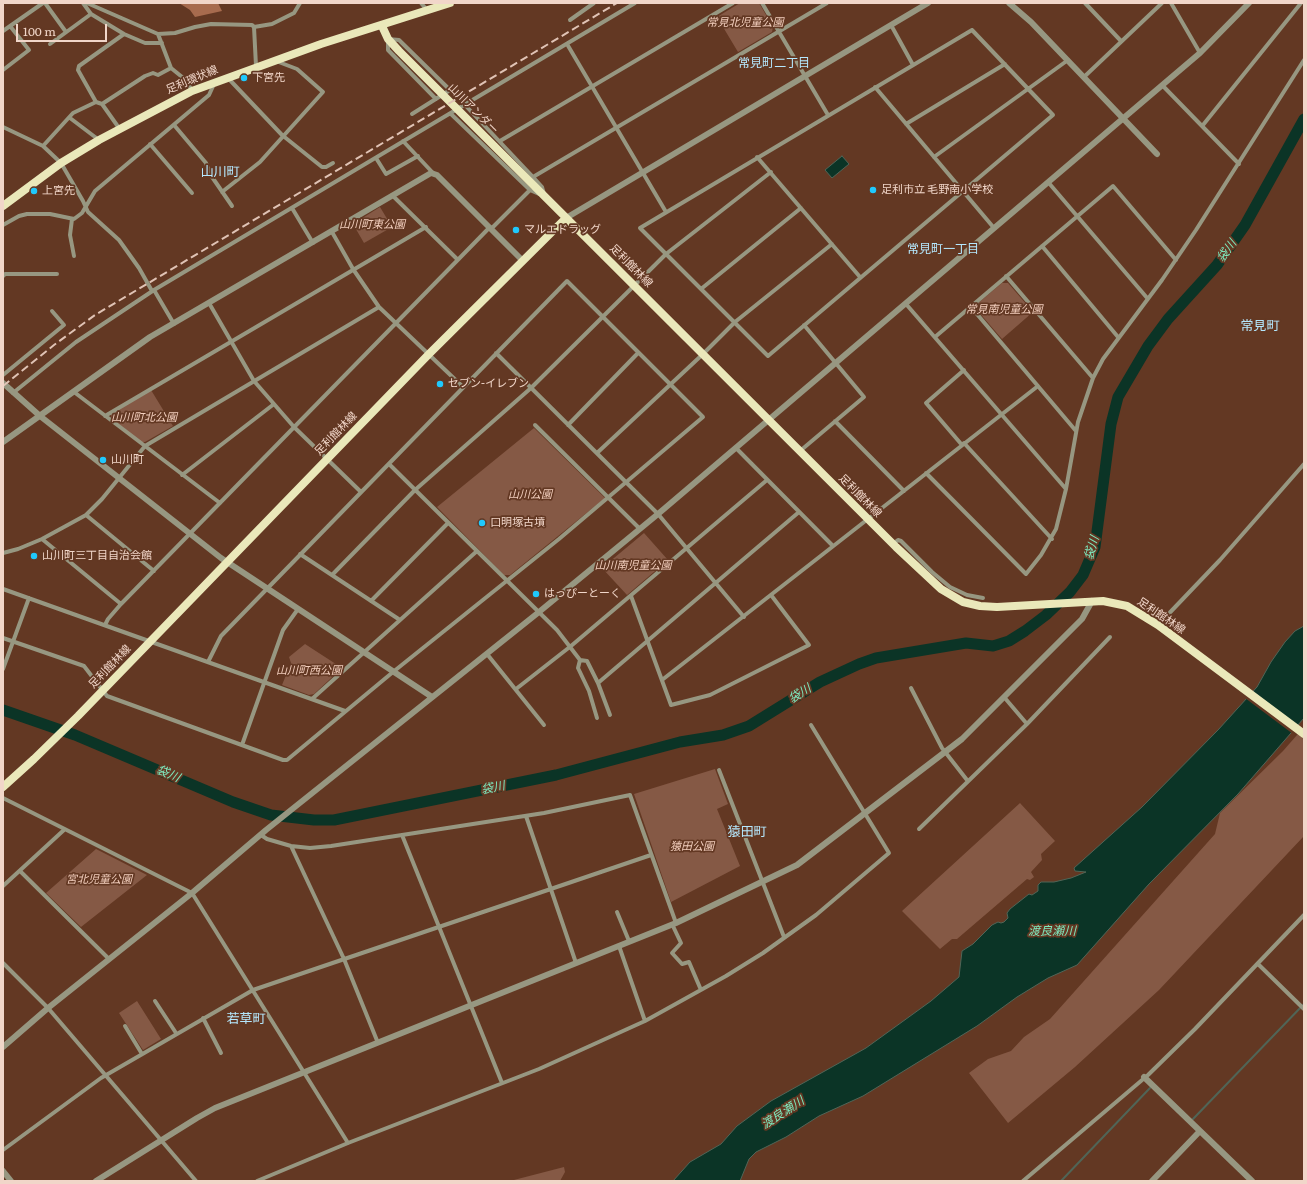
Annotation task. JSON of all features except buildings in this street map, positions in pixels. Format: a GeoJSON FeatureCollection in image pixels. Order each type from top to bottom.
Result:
{"type":"FeatureCollection","features":[{"type":"Feature","properties":{"kind":"main road","name":"足利環状線"},"geometry":{"type":"LineString","coordinates":[[3,206],[61,163],[98,140],[192,91],[273,60],[450,3]]}},
{"type":"Feature","properties":{"kind":"main road"},"geometry":{"type":"LineString","coordinates":[[382,26],[388,39]]}},
{"type":"Feature","properties":{"kind":"main road","name":"山川アンダー"},"geometry":{"type":"LineString","coordinates":[[388,39],[532,183]]}},
{"type":"Feature","properties":{"kind":"main road"},"geometry":{"type":"LineString","coordinates":[[532,183],[566,218]]}},
{"type":"Feature","properties":{"kind":"main road","name":"足利館林線"},"geometry":{"type":"LineString","coordinates":[[3,787],[75,718],[429,354],[566,218],[634,284],[892,544],[941,589],[950,595],[971,604],[997,607],[1091,601],[1110,601],[1127,606],[1161,627],[1304,734]]}},
{"type":"Feature","properties":{"kind":"street"},"geometry":{"type":"LineString","coordinates":[[3,31],[44,3],[66,32]]}},
{"type":"Feature","properties":{"kind":"street"},"geometry":{"type":"LineString","coordinates":[[83,3],[91,14],[124,34],[146,43],[162,43]]}},
{"type":"Feature","properties":{"kind":"street"},"geometry":{"type":"LineString","coordinates":[[87,3],[158,34],[175,33],[211,24],[252,25],[254,27],[272,24],[294,13],[300,3]]}},
{"type":"Feature","properties":{"kind":"street"},"geometry":{"type":"LineString","coordinates":[[421,3],[427,10]]}},
{"type":"Feature","properties":{"kind":"street"},"geometry":{"type":"LineString","coordinates":[[570,20],[594,3]]}},
{"type":"Feature","properties":{"kind":"street"},"geometry":{"type":"LineString","coordinates":[[14,393],[76,342],[153,290],[635,3]]}},
{"type":"Feature","properties":{"kind":"street"},"geometry":{"type":"LineString","coordinates":[[500,141],[733,3]]}},
{"type":"Feature","properties":{"kind":"street"},"geometry":{"type":"LineString","coordinates":[[762,3],[828,116]]}},
{"type":"Feature","properties":{"kind":"street"},"geometry":{"type":"LineString","coordinates":[[105,625],[108,619],[121,604],[490,228],[532,183],[617,126],[827,3]]}},
{"type":"Feature","properties":{"kind":"street"},"geometry":{"type":"LineString","coordinates":[[566,218],[804,75],[928,3]]}},
{"type":"Feature","properties":{"kind":"street"},"geometry":{"type":"LineString","coordinates":[[1010,3],[1068,60],[1157,154]]}},
{"type":"Feature","properties":{"kind":"street"},"geometry":{"type":"LineString","coordinates":[[1085,3],[1122,41]]}},
{"type":"Feature","properties":{"kind":"street"},"geometry":{"type":"LineString","coordinates":[[1084,77],[1162,3]]}},
{"type":"Feature","properties":{"kind":"street"},"geometry":{"type":"LineString","coordinates":[[1171,3],[1200,53]]}},
{"type":"Feature","properties":{"kind":"street"},"geometry":{"type":"LineString","coordinates":[[3,1047],[48,1008],[192,893],[264,832],[487,654],[658,514],[1200,53],[1249,3]]}},
{"type":"Feature","properties":{"kind":"street"},"geometry":{"type":"LineString","coordinates":[[1203,125],[1301,3]]}},
{"type":"Feature","properties":{"kind":"street"},"geometry":{"type":"LineString","coordinates":[[50,44],[91,14]]}},
{"type":"Feature","properties":{"kind":"street"},"geometry":{"type":"LineString","coordinates":[[891,25],[913,65]]}},
{"type":"Feature","properties":{"kind":"street"},"geometry":{"type":"LineString","coordinates":[[3,70],[29,50],[10,26]]}},
{"type":"Feature","properties":{"kind":"street"},"geometry":{"type":"LineString","coordinates":[[254,27],[256,66]]}},
{"type":"Feature","properties":{"kind":"street"},"geometry":{"type":"LineString","coordinates":[[972,30],[1053,115],[962,190],[768,356],[640,228],[913,65],[972,30]]}},
{"type":"Feature","properties":{"kind":"street"},"geometry":{"type":"LineString","coordinates":[[119,128],[102,104],[96,102],[78,70],[79,66],[124,34]]}},
{"type":"Feature","properties":{"kind":"street"},"geometry":{"type":"LineString","coordinates":[[158,34],[171,68],[187,81],[192,91]]}},
{"type":"Feature","properties":{"kind":"street"},"geometry":{"type":"LineString","coordinates":[[412,114],[450,90],[399,40],[388,39],[388,50],[437,98]]}},
{"type":"Feature","properties":{"kind":"street"},"geometry":{"type":"LineString","coordinates":[[567,44],[617,126],[666,212]]}},
{"type":"Feature","properties":{"kind":"street"},"geometry":{"type":"LineString","coordinates":[[222,192],[260,162],[284,136],[303,112],[323,92],[297,69],[273,60]]}},
{"type":"Feature","properties":{"kind":"street"},"geometry":{"type":"LineString","coordinates":[[934,157],[1068,60]]}},
{"type":"Feature","properties":{"kind":"street"},"geometry":{"type":"LineString","coordinates":[[926,473],[1026,574],[1039,559],[1052,539],[1066,489],[1076,431],[1093,378],[1103,359],[1176,260],[1240,164],[1277,101],[1304,60]]}},
{"type":"Feature","properties":{"kind":"street"},"geometry":{"type":"LineString","coordinates":[[906,124],[1005,64]]}},
{"type":"Feature","properties":{"kind":"street"},"geometry":{"type":"LineString","coordinates":[[102,104],[145,76],[153,73],[158,75],[171,68]]}},
{"type":"Feature","properties":{"kind":"street"},"geometry":{"type":"LineString","coordinates":[[227,77],[284,136],[322,167],[326,167],[333,163]]}},
{"type":"Feature","properties":{"kind":"street"},"geometry":{"type":"LineString","coordinates":[[3,225],[19,216],[27,214],[50,214],[72,219],[82,213],[95,191],[209,95],[215,81]]}},
{"type":"Feature","properties":{"kind":"street"},"geometry":{"type":"LineString","coordinates":[[1162,85],[1240,164]]}},
{"type":"Feature","properties":{"kind":"street"},"geometry":{"type":"LineString","coordinates":[[875,87],[994,228]]}},
{"type":"Feature","properties":{"kind":"street"},"geometry":{"type":"LineString","coordinates":[[43,146],[73,114],[96,102]]}},
{"type":"Feature","properties":{"kind":"street"},"geometry":{"type":"LineString","coordinates":[[464,106],[500,141],[532,183]]}},
{"type":"Feature","properties":{"kind":"street"},"geometry":{"type":"LineString","coordinates":[[452,113],[532,183]]}},
{"type":"Feature","properties":{"kind":"street"},"geometry":{"type":"LineString","coordinates":[[70,118],[98,140]]}},
{"type":"Feature","properties":{"kind":"street"},"geometry":{"type":"LineString","coordinates":[[174,125],[206,163],[210,174],[232,206]]}},
{"type":"Feature","properties":{"kind":"street"},"geometry":{"type":"LineString","coordinates":[[3,127],[43,146],[61,163],[88,212],[119,240],[139,268],[174,324]]}},
{"type":"Feature","properties":{"kind":"street"},"geometry":{"type":"LineString","coordinates":[[403,141],[433,173],[522,260]]}},
{"type":"Feature","properties":{"kind":"street"},"geometry":{"type":"LineString","coordinates":[[150,144],[192,193]]}},
{"type":"Feature","properties":{"kind":"street"},"geometry":{"type":"LineString","coordinates":[[376,158],[386,174],[418,156]]}},
{"type":"Feature","properties":{"kind":"street"},"geometry":{"type":"LineString","coordinates":[[758,157],[860,277]]}},
{"type":"Feature","properties":{"kind":"street"},"geometry":{"type":"LineString","coordinates":[[332,575],[415,490],[531,388],[634,284],[666,254],[771,172]]}},
{"type":"Feature","properties":{"kind":"street"},"geometry":{"type":"LineString","coordinates":[[3,442],[150,337],[433,173]]}},
{"type":"Feature","properties":{"kind":"street"},"geometry":{"type":"LineString","coordinates":[[1048,182],[1148,299]]}},
{"type":"Feature","properties":{"kind":"street"},"geometry":{"type":"LineString","coordinates":[[935,337],[1113,186],[1176,260]]}},
{"type":"Feature","properties":{"kind":"street"},"geometry":{"type":"LineString","coordinates":[[393,196],[458,259]]}},
{"type":"Feature","properties":{"kind":"street"},"geometry":{"type":"LineString","coordinates":[[292,208],[313,243]]}},
{"type":"Feature","properties":{"kind":"street"},"geometry":{"type":"LineString","coordinates":[[701,289],[801,208]]}},
{"type":"Feature","properties":{"kind":"street"},"geometry":{"type":"LineString","coordinates":[[72,219],[70,235],[74,256]]}},
{"type":"Feature","properties":{"kind":"street"},"geometry":{"type":"LineString","coordinates":[[104,416],[230,340],[426,227]]}},
{"type":"Feature","properties":{"kind":"street"},"geometry":{"type":"LineString","coordinates":[[332,232],[353,269],[379,307],[463,387]]}},
{"type":"Feature","properties":{"kind":"street"},"geometry":{"type":"LineString","coordinates":[[597,453],[671,385],[734,322],[832,244]]}},
{"type":"Feature","properties":{"kind":"street"},"geometry":{"type":"LineString","coordinates":[[1042,246],[1118,337]]}},
{"type":"Feature","properties":{"kind":"street"},"geometry":{"type":"LineString","coordinates":[[3,276],[4,274],[57,274]]}},
{"type":"Feature","properties":{"kind":"street"},"geometry":{"type":"LineString","coordinates":[[1006,276],[1093,378]]}},
{"type":"Feature","properties":{"kind":"street"},"geometry":{"type":"LineString","coordinates":[[3,638],[84,666],[107,696],[283,760],[287,760],[608,497],[703,417],[567,281],[266,588],[221,636],[208,662]]}},
{"type":"Feature","properties":{"kind":"street"},"geometry":{"type":"LineString","coordinates":[[208,303],[254,380],[294,427],[361,492]]}},
{"type":"Feature","properties":{"kind":"street"},"geometry":{"type":"LineString","coordinates":[[906,304],[1066,489]]}},
{"type":"Feature","properties":{"kind":"street"},"geometry":{"type":"LineString","coordinates":[[3,553],[18,550],[42,540],[86,515],[102,499],[145,446],[379,307]]}},
{"type":"Feature","properties":{"kind":"street"},"geometry":{"type":"LineString","coordinates":[[971,307],[1076,431]]}},
{"type":"Feature","properties":{"kind":"street"},"geometry":{"type":"LineString","coordinates":[[3,375],[64,325],[52,311]]}},
{"type":"Feature","properties":{"kind":"street"},"geometry":{"type":"LineString","coordinates":[[800,451],[864,396],[804,326]]}},
{"type":"Feature","properties":{"kind":"street"},"geometry":{"type":"LineString","coordinates":[[496,353],[658,514],[744,617]]}},
{"type":"Feature","properties":{"kind":"street"},"geometry":{"type":"LineString","coordinates":[[568,425],[638,353]]}},
{"type":"Feature","properties":{"kind":"street"},"geometry":{"type":"LineString","coordinates":[[964,370],[926,402],[1052,539]]}},
{"type":"Feature","properties":{"kind":"street"},"geometry":{"type":"LineString","coordinates":[[3,383],[40,416],[228,562],[432,698]]}},
{"type":"Feature","properties":{"kind":"street"},"geometry":{"type":"LineString","coordinates":[[662,680],[1038,386]]}},
{"type":"Feature","properties":{"kind":"street"},"geometry":{"type":"LineString","coordinates":[[74,392],[220,503]]}},
{"type":"Feature","properties":{"kind":"street"},"geometry":{"type":"LineString","coordinates":[[182,475],[274,404]]}},
{"type":"Feature","properties":{"kind":"street"},"geometry":{"type":"LineString","coordinates":[[835,421],[904,491]]}},
{"type":"Feature","properties":{"kind":"street"},"geometry":{"type":"LineString","coordinates":[[535,425],[640,529]]}},
{"type":"Feature","properties":{"kind":"street"},"geometry":{"type":"LineString","coordinates":[[736,448],[833,546]]}},
{"type":"Feature","properties":{"kind":"street"},"geometry":{"type":"LineString","coordinates":[[389,464],[507,580],[571,646],[580,660],[578,668],[589,692],[597,718]]}},
{"type":"Feature","properties":{"kind":"street"},"geometry":{"type":"LineString","coordinates":[[1161,627],[1304,464]]}},
{"type":"Feature","properties":{"kind":"street"},"geometry":{"type":"LineString","coordinates":[[516,689],[571,646],[767,480]]}},
{"type":"Feature","properties":{"kind":"street"},"geometry":{"type":"LineString","coordinates":[[598,683],[799,512]]}},
{"type":"Feature","properties":{"kind":"street"},"geometry":{"type":"LineString","coordinates":[[86,515],[154,570]]}},
{"type":"Feature","properties":{"kind":"street"},"geometry":{"type":"LineString","coordinates":[[371,601],[448,523]]}},
{"type":"Feature","properties":{"kind":"street"},"geometry":{"type":"LineString","coordinates":[[42,540],[121,604]]}},
{"type":"Feature","properties":{"kind":"street"},"geometry":{"type":"LineString","coordinates":[[892,544],[898,540],[901,541],[932,572],[955,590],[983,598]]}},
{"type":"Feature","properties":{"kind":"street"},"geometry":{"type":"LineString","coordinates":[[312,699],[477,551]]}},
{"type":"Feature","properties":{"kind":"street"},"geometry":{"type":"LineString","coordinates":[[300,554],[400,620]]}},
{"type":"Feature","properties":{"kind":"street"},"geometry":{"type":"LineString","coordinates":[[3,589],[345,711]]}},
{"type":"Feature","properties":{"kind":"street"},"geometry":{"type":"LineString","coordinates":[[631,596],[671,705],[710,695],[809,645],[771,595]]}},
{"type":"Feature","properties":{"kind":"street"},"geometry":{"type":"LineString","coordinates":[[3,669],[29,598]]}},
{"type":"Feature","properties":{"kind":"street"},"geometry":{"type":"LineString","coordinates":[[96,1181],[206,1112],[629,942],[674,923],[806,859],[969,733],[1082,619],[1091,601]]}},
{"type":"Feature","properties":{"kind":"street"},"geometry":{"type":"LineString","coordinates":[[242,745],[283,630],[298,609]]}},
{"type":"Feature","properties":{"kind":"street"},"geometry":{"type":"LineString","coordinates":[[919,829],[968,780],[1028,724],[1110,637]]}},
{"type":"Feature","properties":{"kind":"street"},"geometry":{"type":"LineString","coordinates":[[487,654],[544,725]]}},
{"type":"Feature","properties":{"kind":"street"},"geometry":{"type":"LineString","coordinates":[[580,660],[587,661],[598,683],[610,715]]}},
{"type":"Feature","properties":{"kind":"street"},"geometry":{"type":"LineString","coordinates":[[911,688],[945,753],[968,780]]}},
{"type":"Feature","properties":{"kind":"street"},"geometry":{"type":"LineString","coordinates":[[1004,697],[1028,724]]}},
{"type":"Feature","properties":{"kind":"street"},"geometry":{"type":"LineString","coordinates":[[257,1181],[348,1143],[576,1053],[645,1021],[763,953],[816,915],[889,853],[811,725]]}},
{"type":"Feature","properties":{"kind":"street"},"geometry":{"type":"LineString","coordinates":[[719,770],[784,937]]}},
{"type":"Feature","properties":{"kind":"street"},"geometry":{"type":"LineString","coordinates":[[264,832],[267,839],[291,846],[310,848],[331,846],[526,816],[630,795],[681,943],[672,953],[682,964],[689,962],[701,990]]}},
{"type":"Feature","properties":{"kind":"street"},"geometry":{"type":"LineString","coordinates":[[3,798],[192,893],[254,990],[348,1143]]}},
{"type":"Feature","properties":{"kind":"street"},"geometry":{"type":"LineString","coordinates":[[526,816],[576,963]]}},
{"type":"Feature","properties":{"kind":"street"},"geometry":{"type":"LineString","coordinates":[[3,886],[65,829]]}},
{"type":"Feature","properties":{"kind":"street"},"geometry":{"type":"LineString","coordinates":[[402,835],[502,1082]]}},
{"type":"Feature","properties":{"kind":"street"},"geometry":{"type":"LineString","coordinates":[[291,846],[344,959],[378,1043]]}},
{"type":"Feature","properties":{"kind":"street"},"geometry":{"type":"LineString","coordinates":[[3,1150],[106,1075],[254,990],[550,888],[651,855]]}},
{"type":"Feature","properties":{"kind":"street"},"geometry":{"type":"LineString","coordinates":[[20,870],[109,959]]}},
{"type":"Feature","properties":{"kind":"street"},"geometry":{"type":"LineString","coordinates":[[617,912],[629,942]]}},
{"type":"Feature","properties":{"kind":"street"},"geometry":{"type":"LineString","coordinates":[[1023,1181],[1144,1077],[1195,1029],[1304,915]]}},
{"type":"Feature","properties":{"kind":"street"},"geometry":{"type":"LineString","coordinates":[[618,946],[645,1021]]}},
{"type":"Feature","properties":{"kind":"street"},"geometry":{"type":"LineString","coordinates":[[3,964],[48,1008],[196,1181]]}},
{"type":"Feature","properties":{"kind":"street"},"geometry":{"type":"LineString","coordinates":[[1258,964],[1304,1009]]}},
{"type":"Feature","properties":{"kind":"street"},"geometry":{"type":"LineString","coordinates":[[155,1001],[176,1034]]}},
{"type":"Feature","properties":{"kind":"street"},"geometry":{"type":"LineString","coordinates":[[203,1018],[222,1053]]}},
{"type":"Feature","properties":{"kind":"street"},"geometry":{"type":"LineString","coordinates":[[125,1026],[142,1054]]}},
{"type":"Feature","properties":{"kind":"street"},"geometry":{"type":"LineString","coordinates":[[1144,1077],[1252,1181]]}},
{"type":"Feature","properties":{"kind":"street"},"geometry":{"type":"LineString","coordinates":[[1152,1181],[1200,1131]]}},
{"type":"Feature","properties":{"kind":"street"},"geometry":{"type":"LineString","coordinates":[[3,1171],[11,1181]]}},
{"type":"Feature","properties":{"kind":"street"},"geometry":{"type":"LineString","coordinates":[[1029,1176],[1034,1181]]}},
{"type":"Feature","properties":{"kind":"green space","name":"常見北児童公園"},"geometry":{"type":"Polygon","coordinates":[[[740,3],[759,3],[773,27],[772,32],[738,52],[717,17],[740,3]]]}},
{"type":"Feature","properties":{"kind":"green space","name":"山川町東公園"},"geometry":{"type":"Polygon","coordinates":[[[380,207],[392,227],[364,243],[353,224],[380,207]]]}},
{"type":"Feature","properties":{"kind":"green space","name":"常見南児童公園"},"geometry":{"type":"Polygon","coordinates":[[[1002,283],[1008,283],[1033,312],[1002,339],[977,310],[977,304],[1002,283]]]}},
{"type":"Feature","properties":{"kind":"green space","name":"山川町北公園"},"geometry":{"type":"Polygon","coordinates":[[[151,390],[173,426],[145,442],[141,442],[111,418],[111,414],[151,390]]]}},
{"type":"Feature","properties":{"kind":"green space","name":"山川公園"},"geometry":{"type":"Polygon","coordinates":[[[534,428],[605,498],[510,575],[504,575],[437,507],[534,428]]]}},
{"type":"Feature","properties":{"kind":"green space","name":"山川南児童公園"},"geometry":{"type":"Polygon","coordinates":[[[644,533],[668,560],[627,595],[602,568],[644,533]]]}},
{"type":"Feature","properties":{"kind":"green space","name":"山川町西公園"},"geometry":{"type":"Polygon","coordinates":[[[305,644],[342,668],[314,694],[309,695],[282,685],[291,663],[289,657],[305,644]]]}},
{"type":"Feature","properties":{"kind":"green space"},"geometry":{"type":"Polygon","coordinates":[[[1304,727],[1304,836],[1159,990],[1075,1067],[1008,1123],[969,1073],[988,1059],[1011,1051],[1024,1037],[1050,1019],[1215,834],[1220,813],[1283,751],[1304,727]]]}},
{"type":"Feature","properties":{"kind":"green space","name":"猿田公園"},"geometry":{"type":"Polygon","coordinates":[[[715,769],[728,804],[717,809],[740,866],[671,902],[634,794],[715,769]]]}},
{"type":"Feature","properties":{"kind":"green space"},"geometry":{"type":"Polygon","coordinates":[[[1020,803],[1055,841],[1041,854],[1042,860],[1031,872],[1034,877],[1030,880],[1027,879],[957,939],[952,939],[940,949],[902,911],[1020,803]]]}},
{"type":"Feature","properties":{"kind":"green space","name":"宮北児童公園"},"geometry":{"type":"Polygon","coordinates":[[[96,849],[147,875],[81,927],[46,893],[96,849]]]}},
{"type":"Feature","properties":{"kind":"green space"},"geometry":{"type":"Polygon","coordinates":[[[137,1001],[161,1039],[143,1050],[119,1013],[137,1001]]]}},
{"type":"Feature","properties":{"kind":"green space"},"geometry":{"type":"Polygon","coordinates":[[[564,1167],[565,1172],[560,1181],[510,1181],[564,1167]]]}},
{"type":"Feature","properties":{"kind":"shaded area"},"geometry":{"type":"Polygon","coordinates":[[[179,3],[218,3],[222,11],[195,17],[190,10],[179,3]]]}},
{"type":"Feature","properties":{"kind":"water"},"geometry":{"type":"Polygon","coordinates":[[[842,156],[849,164],[832,178],[825,170],[842,156]]]}},
{"type":"Feature","properties":{"kind":"water","name":"渡良瀬川"},"geometry":{"type":"Polygon","coordinates":[[[1304,626],[1304,718],[1238,794],[1149,884],[1077,965],[1048,978],[1017,997],[977,1026],[863,1096],[819,1116],[786,1137],[756,1152],[749,1159],[740,1181],[673,1181],[690,1162],[721,1144],[737,1126],[771,1101],[866,1048],[931,1001],[959,977],[962,951],[973,944],[992,925],[998,922],[1004,922],[1008,918],[1007,913],[1010,909],[1029,894],[1032,895],[1038,891],[1038,885],[1041,882],[1054,882],[1071,878],[1086,872],[1075,871],[1074,868],[1142,807],[1218,730],[1257,687],[1271,662],[1285,642],[1295,631],[1304,626]]]}},
{"type":"Feature","properties":{"kind":"pier"},"geometry":{"type":"Polygon","coordinates":[[[1251,690],[1299,726],[1293,734],[1245,698],[1251,690]]]}},
{"type":"Feature","properties":{"kind":"waterway","name":"袋川"},"geometry":{"type":"LineString","coordinates":[[3,710],[75,735],[233,802],[271,815],[314,820],[334,820],[556,775],[680,742],[723,735],[749,726],[820,682],[876,658],[966,643],[993,646],[1009,641],[1046,615],[1070,592],[1083,575],[1095,547],[1111,424],[1118,397],[1148,346],[1168,319],[1217,265],[1245,225],[1304,119]]}},
{"type":"Feature","properties":{"kind":"waterway"},"geometry":{"type":"LineString","coordinates":[[1193,1119],[1304,1004]]}},
{"type":"Feature","properties":{"kind":"waterway"},"geometry":{"type":"LineString","coordinates":[[1061,1181],[1150,1088]]}},
{"type":"Feature","properties":{"kind":"railway"},"geometry":{"type":"LineString","coordinates":[[3,386],[54,345],[95,315],[617,3]]}},
{"type":"Feature","properties":{"kind":"place","name":"下宮先"},"geometry":{"type":"Point","coordinates":[244,78]}},
{"type":"Feature","properties":{"kind":"place","name":"足利市立 毛野南小学校"},"geometry":{"type":"Point","coordinates":[873,190]}},
{"type":"Feature","properties":{"kind":"place","name":"上宮先"},"geometry":{"type":"Point","coordinates":[34,191]}},
{"type":"Feature","properties":{"kind":"place","name":"マルエドラッグ"},"geometry":{"type":"Point","coordinates":[516,230]}},
{"type":"Feature","properties":{"kind":"place","name":"セブン-イレブン"},"geometry":{"type":"Point","coordinates":[440,384]}},
{"type":"Feature","properties":{"kind":"place","name":"山川町"},"geometry":{"type":"Point","coordinates":[103,460]}},
{"type":"Feature","properties":{"kind":"place","name":"口明塚古墳"},"geometry":{"type":"Point","coordinates":[482,523]}},
{"type":"Feature","properties":{"kind":"place","name":"山川町三丁目自治会館"},"geometry":{"type":"Point","coordinates":[34,556]}},
{"type":"Feature","properties":{"kind":"place","name":"はっぴーとーく"},"geometry":{"type":"Point","coordinates":[536,594]}},
{"type":"Feature","properties":{"kind":"district","name":"常見町二丁目"},"geometry":{"type":"Point","coordinates":[774,63]}},
{"type":"Feature","properties":{"kind":"district","name":"山川町"},"geometry":{"type":"Point","coordinates":[220,172]}},
{"type":"Feature","properties":{"kind":"district","name":"常見町一丁目"},"geometry":{"type":"Point","coordinates":[943,249]}},
{"type":"Feature","properties":{"kind":"district","name":"常見町"},"geometry":{"type":"Point","coordinates":[1260,326]}},
{"type":"Feature","properties":{"kind":"district","name":"猿田町"},"geometry":{"type":"Point","coordinates":[747,832]}},
{"type":"Feature","properties":{"kind":"district","name":"若草町"},"geometry":{"type":"Point","coordinates":[246,1019]}}]}
